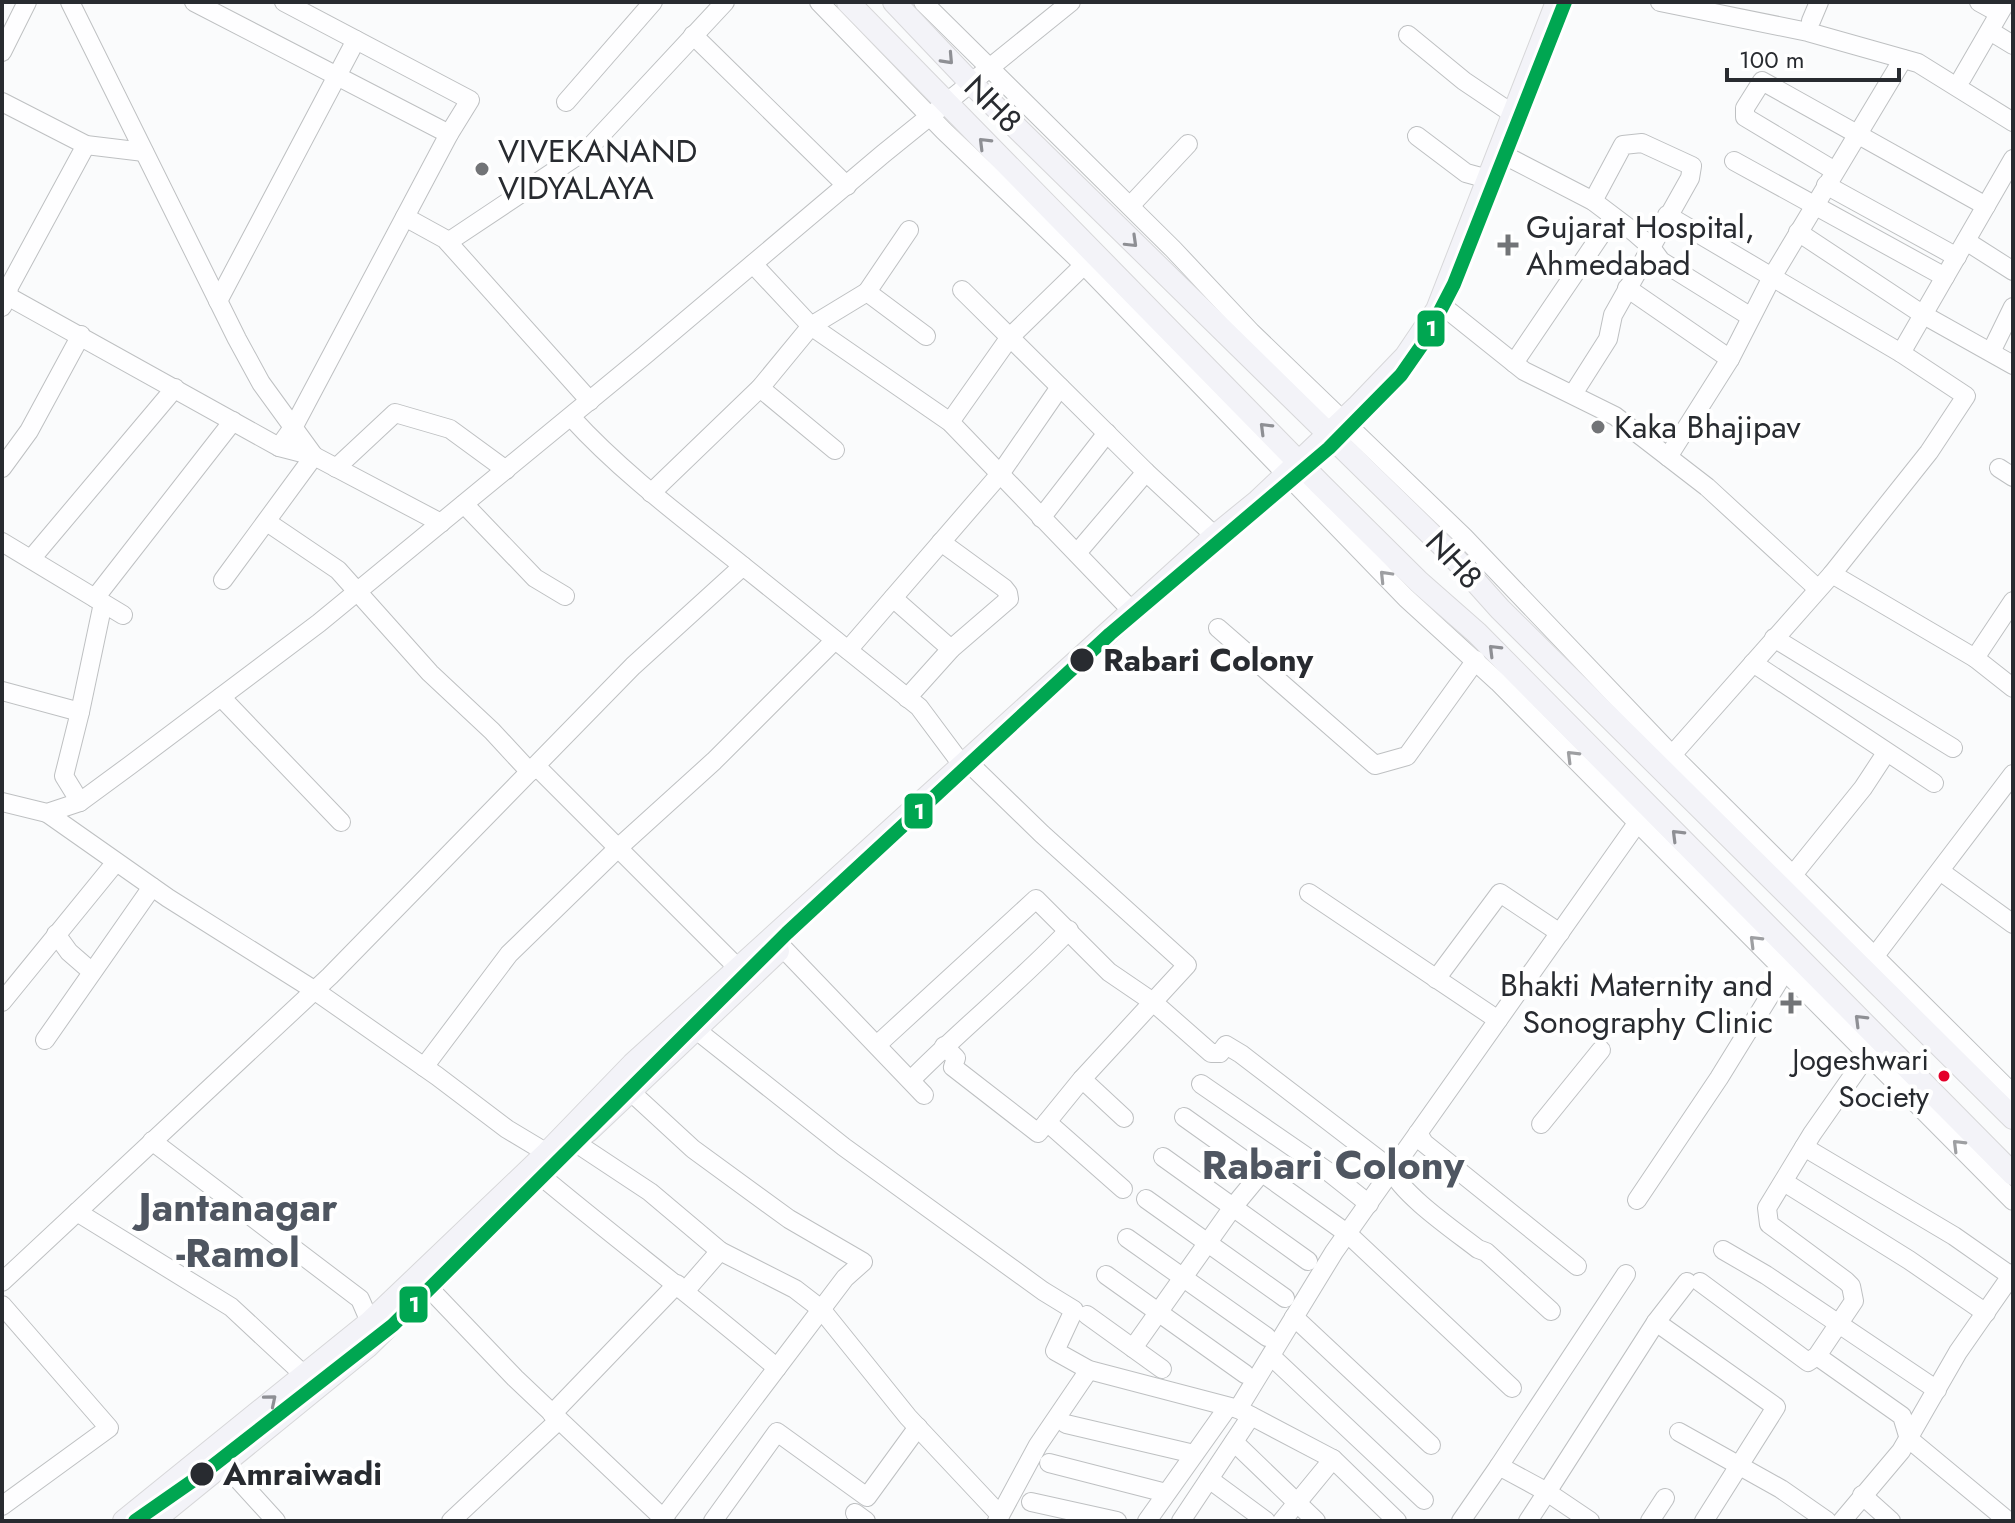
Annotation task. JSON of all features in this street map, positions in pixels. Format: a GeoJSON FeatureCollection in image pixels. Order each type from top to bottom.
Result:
{"type":"FeatureCollection","features":[{"type":"Feature","properties":{"kind":"main road","name":"NH8"},"geometry":{"type":"LineString","coordinates":[[848,2],[937,109],[1301,475],[1477,633],[2013,1174]]}},
{"type":"Feature","properties":{"kind":"main road","name":"NH8"},"geometry":{"type":"LineString","coordinates":[[894,2],[971,83],[1339,430],[1500,609],[2013,1118]]}},
{"type":"Feature","properties":{"kind":"main road"},"geometry":{"type":"LineString","coordinates":[[124,1521],[370,1322],[547,1153],[633,1064],[743,973],[1133,612],[1301,475],[1406,356],[1437,310],[1557,2]]}},
{"type":"Feature","properties":{"kind":"main road"},"geometry":{"type":"LineString","coordinates":[[1339,430],[1413,361],[1449,311],[1568,2]]}},
{"type":"Feature","properties":{"kind":"main road"},"geometry":{"type":"LineString","coordinates":[[153,1521],[372,1343],[695,1029],[743,973],[782,947],[968,767],[1158,606],[1221,538]]}},
{"type":"Feature","properties":{"kind":"street"},"geometry":{"type":"LineString","coordinates":[[2,52],[27,2]]}},
{"type":"Feature","properties":{"kind":"street"},"geometry":{"type":"LineString","coordinates":[[70,2],[261,383],[314,456]]}},
{"type":"Feature","properties":{"kind":"street"},"geometry":{"type":"LineString","coordinates":[[194,2],[449,134]]}},
{"type":"Feature","properties":{"kind":"street"},"geometry":{"type":"LineString","coordinates":[[279,447],[294,426],[470,100],[284,2]]}},
{"type":"Feature","properties":{"kind":"street"},"geometry":{"type":"LineString","coordinates":[[566,102],[653,2]]}},
{"type":"Feature","properties":{"kind":"street"},"geometry":{"type":"LineString","coordinates":[[448,242],[589,148],[725,2]]}},
{"type":"Feature","properties":{"kind":"street"},"geometry":{"type":"LineString","coordinates":[[819,2],[937,109],[1084,265],[1301,475],[1406,598],[1476,660],[2013,1201]]}},
{"type":"Feature","properties":{"kind":"street"},"geometry":{"type":"LineString","coordinates":[[923,2],[1130,206],[1251,332],[1339,430],[1464,537],[1672,755],[2013,1094]]}},
{"type":"Feature","properties":{"kind":"street"},"geometry":{"type":"LineString","coordinates":[[47,813],[80,802],[358,591],[571,417],[937,109],[990,70],[1071,2]]}},
{"type":"Feature","properties":{"kind":"street"},"geometry":{"type":"LineString","coordinates":[[1660,2],[1808,32],[1918,63],[2013,122]]}},
{"type":"Feature","properties":{"kind":"street"},"geometry":{"type":"LineString","coordinates":[[1712,2],[1811,21],[1918,51],[2013,111]]}},
{"type":"Feature","properties":{"kind":"street"},"geometry":{"type":"LineString","coordinates":[[1811,21],[1819,2]]}},
{"type":"Feature","properties":{"kind":"street"},"geometry":{"type":"LineString","coordinates":[[1962,78],[2002,8],[1979,2]]}},
{"type":"Feature","properties":{"kind":"street"},"geometry":{"type":"LineString","coordinates":[[1990,31],[2013,45]]}},
{"type":"Feature","properties":{"kind":"street"},"geometry":{"type":"LineString","coordinates":[[693,35],[847,186]]}},
{"type":"Feature","properties":{"kind":"street"},"geometry":{"type":"LineString","coordinates":[[1408,35],[1464,81],[1513,114]]}},
{"type":"Feature","properties":{"kind":"street"},"geometry":{"type":"LineString","coordinates":[[218,301],[356,40]]}},
{"type":"Feature","properties":{"kind":"street"},"geometry":{"type":"LineString","coordinates":[[1668,457],[1730,359],[1772,277],[1903,59]]}},
{"type":"Feature","properties":{"kind":"street"},"geometry":{"type":"LineString","coordinates":[[1986,206],[1762,81],[1745,108],[1745,117],[1831,178],[1962,249],[2013,271]]}},
{"type":"Feature","properties":{"kind":"street"},"geometry":{"type":"LineString","coordinates":[[2,102],[86,145],[144,152]]}},
{"type":"Feature","properties":{"kind":"street"},"geometry":{"type":"LineString","coordinates":[[1417,136],[1466,173],[1488,179]]}},
{"type":"Feature","properties":{"kind":"street"},"geometry":{"type":"LineString","coordinates":[[1573,394],[1608,339],[1613,315],[1690,178],[1692,166],[1642,143],[1623,145],[1593,201]]}},
{"type":"Feature","properties":{"kind":"street"},"geometry":{"type":"LineString","coordinates":[[1130,206],[1188,144]]}},
{"type":"Feature","properties":{"kind":"street"},"geometry":{"type":"LineString","coordinates":[[86,145],[4,299],[81,335],[279,447],[314,456],[441,523]]}},
{"type":"Feature","properties":{"kind":"street"},"geometry":{"type":"LineString","coordinates":[[1508,157],[1593,201],[1650,246],[1661,261],[1751,317]]}},
{"type":"Feature","properties":{"kind":"street"},"geometry":{"type":"LineString","coordinates":[[1901,353],[2013,159]]}},
{"type":"Feature","properties":{"kind":"street"},"geometry":{"type":"LineString","coordinates":[[1734,161],[1945,277]]}},
{"type":"Feature","properties":{"kind":"street"},"geometry":{"type":"LineString","coordinates":[[1667,215],[1901,353],[1966,396],[1929,452],[1832,574],[1672,755]]}},
{"type":"Feature","properties":{"kind":"street"},"geometry":{"type":"LineString","coordinates":[[405,217],[448,242],[590,401]]}},
{"type":"Feature","properties":{"kind":"street"},"geometry":{"type":"LineString","coordinates":[[1514,363],[1613,217]]}},
{"type":"Feature","properties":{"kind":"street"},"geometry":{"type":"LineString","coordinates":[[651,493],[760,388],[811,326],[867,292],[909,230]]}},
{"type":"Feature","properties":{"kind":"street"},"geometry":{"type":"LineString","coordinates":[[1798,232],[1922,314],[2013,365]]}},
{"type":"Feature","properties":{"kind":"street"},"geometry":{"type":"LineString","coordinates":[[753,264],[811,326],[950,422],[1133,612]]}},
{"type":"Feature","properties":{"kind":"street"},"geometry":{"type":"LineString","coordinates":[[950,422],[1010,337],[1084,265]]}},
{"type":"Feature","properties":{"kind":"street"},"geometry":{"type":"LineString","coordinates":[[1627,288],[1730,359]]}},
{"type":"Feature","properties":{"kind":"street"},"geometry":{"type":"LineString","coordinates":[[962,290],[1146,472],[1221,538]]}},
{"type":"Feature","properties":{"kind":"street"},"geometry":{"type":"LineString","coordinates":[[867,292],[926,336]]}},
{"type":"Feature","properties":{"kind":"street"},"geometry":{"type":"LineString","coordinates":[[1991,352],[2009,327],[2013,307]]}},
{"type":"Feature","properties":{"kind":"street"},"geometry":{"type":"LineString","coordinates":[[1449,311],[1524,371],[1615,416],[1707,487],[1818,589]]}},
{"type":"Feature","properties":{"kind":"street"},"geometry":{"type":"LineString","coordinates":[[2,468],[29,431],[81,335]]}},
{"type":"Feature","properties":{"kind":"street"},"geometry":{"type":"LineString","coordinates":[[424,1067],[509,954],[618,848],[893,598],[1000,474],[1060,387]]}},
{"type":"Feature","properties":{"kind":"street"},"geometry":{"type":"LineString","coordinates":[[31,559],[175,388]]}},
{"type":"Feature","properties":{"kind":"street"},"geometry":{"type":"LineString","coordinates":[[760,388],[835,450]]}},
{"type":"Feature","properties":{"kind":"street"},"geometry":{"type":"LineString","coordinates":[[336,468],[395,413],[450,429],[506,470]]}},
{"type":"Feature","properties":{"kind":"street"},"geometry":{"type":"LineString","coordinates":[[571,417],[651,493],[919,707],[968,767],[1187,965],[1082,1079],[1038,1133],[953,1067],[956,1058],[944,1046]]}},
{"type":"Feature","properties":{"kind":"street"},"geometry":{"type":"LineString","coordinates":[[80,802],[64,776],[80,712],[99,600],[233,421]]}},
{"type":"Feature","properties":{"kind":"street"},"geometry":{"type":"LineString","coordinates":[[1041,518],[1107,433]]}},
{"type":"Feature","properties":{"kind":"street"},"geometry":{"type":"LineString","coordinates":[[223,580],[314,456]]}},
{"type":"Feature","properties":{"kind":"street"},"geometry":{"type":"LineString","coordinates":[[1077,553],[1146,472]]}},
{"type":"Feature","properties":{"kind":"street"},"geometry":{"type":"LineString","coordinates":[[464,504],[535,578],[565,596]]}},
{"type":"Feature","properties":{"kind":"street"},"geometry":{"type":"LineString","coordinates":[[267,522],[338,570],[430,673],[618,848],[743,973]]}},
{"type":"Feature","properties":{"kind":"street"},"geometry":{"type":"LineString","coordinates":[[2,542],[123,615]]}},
{"type":"Feature","properties":{"kind":"street"},"geometry":{"type":"LineString","coordinates":[[907,698],[951,649],[1009,599],[1008,593],[941,542]]}},
{"type":"Feature","properties":{"kind":"street"},"geometry":{"type":"LineString","coordinates":[[5,1275],[77,1212],[314,990],[633,666],[743,566]]}},
{"type":"Feature","properties":{"kind":"street"},"geometry":{"type":"LineString","coordinates":[[1832,574],[1975,658],[2013,688]]}},
{"type":"Feature","properties":{"kind":"street"},"geometry":{"type":"LineString","coordinates":[[893,598],[951,649]]}},
{"type":"Feature","properties":{"kind":"street"},"geometry":{"type":"LineString","coordinates":[[1975,658],[2013,601]]}},
{"type":"Feature","properties":{"kind":"street"},"geometry":{"type":"LineString","coordinates":[[1218,628],[1375,765],[1407,756],[1476,660]]}},
{"type":"Feature","properties":{"kind":"street"},"geometry":{"type":"LineString","coordinates":[[1774,638],[1953,748]]}},
{"type":"Feature","properties":{"kind":"street"},"geometry":{"type":"LineString","coordinates":[[1753,663],[1934,783]]}},
{"type":"Feature","properties":{"kind":"street"},"geometry":{"type":"LineString","coordinates":[[2,691],[80,712]]}},
{"type":"Feature","properties":{"kind":"street"},"geometry":{"type":"LineString","coordinates":[[221,697],[341,822]]}},
{"type":"Feature","properties":{"kind":"street"},"geometry":{"type":"LineString","coordinates":[[1792,876],[1863,788],[1886,753]]}},
{"type":"Feature","properties":{"kind":"street"},"geometry":{"type":"LineString","coordinates":[[1874,957],[2013,774]]}},
{"type":"Feature","properties":{"kind":"street"},"geometry":{"type":"LineString","coordinates":[[2,802],[47,813],[152,887],[314,990],[507,1129],[547,1153]]}},
{"type":"Feature","properties":{"kind":"street"},"geometry":{"type":"LineString","coordinates":[[1147,1521],[1194,1454],[1239,1411],[1294,1317],[1391,1169],[1638,822]]}},
{"type":"Feature","properties":{"kind":"street"},"geometry":{"type":"LineString","coordinates":[[2,1002],[116,862]]}},
{"type":"Feature","properties":{"kind":"street"},"geometry":{"type":"LineString","coordinates":[[1940,871],[2013,924]]}},
{"type":"Feature","properties":{"kind":"street"},"geometry":{"type":"LineString","coordinates":[[45,1040],[152,887]]}},
{"type":"Feature","properties":{"kind":"street"},"geometry":{"type":"LineString","coordinates":[[1309,893],[1498,1020]]}},
{"type":"Feature","properties":{"kind":"street"},"geometry":{"type":"LineString","coordinates":[[1436,979],[1500,893],[1560,933]]}},
{"type":"Feature","properties":{"kind":"street"},"geometry":{"type":"LineString","coordinates":[[878,1044],[1036,899],[1109,972],[1153,1002],[1211,1053],[1220,1053],[1226,1045],[1241,1054],[1391,1169],[1395,1179],[1407,1190],[1486,1252],[1551,1311]]}},
{"type":"Feature","properties":{"kind":"street"},"geometry":{"type":"LineString","coordinates":[[911,1080],[944,1046],[1031,970],[1069,930]]}},
{"type":"Feature","properties":{"kind":"street"},"geometry":{"type":"LineString","coordinates":[[56,934],[69,952],[92,972]]}},
{"type":"Feature","properties":{"kind":"street"},"geometry":{"type":"LineString","coordinates":[[782,947],[924,1095]]}},
{"type":"Feature","properties":{"kind":"street"},"geometry":{"type":"LineString","coordinates":[[1637,1200],[1719,1078],[1785,971]]}},
{"type":"Feature","properties":{"kind":"street"},"geometry":{"type":"LineString","coordinates":[[695,1029],[844,1147],[1043,1291],[1074,1310],[1055,1351],[1089,1370],[1239,1411],[1333,1459],[1397,1521]]}},
{"type":"Feature","properties":{"kind":"street"},"geometry":{"type":"LineString","coordinates":[[1541,1124],[1601,1050]]}},
{"type":"Feature","properties":{"kind":"street"},"geometry":{"type":"LineString","coordinates":[[1528,1521],[1656,1322],[1693,1282],[1808,1362],[1817,1356],[1839,1326],[1854,1301],[1851,1286],[1769,1224],[1767,1208],[1804,1147],[1868,1054]]}},
{"type":"Feature","properties":{"kind":"street"},"geometry":{"type":"LineString","coordinates":[[1082,1079],[1124,1118]]}},
{"type":"Feature","properties":{"kind":"street"},"geometry":{"type":"LineString","coordinates":[[1201,1084],[1330,1173],[1369,1204]]}},
{"type":"Feature","properties":{"kind":"street"},"geometry":{"type":"LineString","coordinates":[[428,1287],[556,1417],[664,1520],[821,1309],[845,1278],[863,1262],[789,1219],[693,1149],[630,1091]]}},
{"type":"Feature","properties":{"kind":"street"},"geometry":{"type":"LineString","coordinates":[[1184,1117],[1348,1234],[1512,1388]]}},
{"type":"Feature","properties":{"kind":"street"},"geometry":{"type":"LineString","coordinates":[[1047,1122],[1123,1189]]}},
{"type":"Feature","properties":{"kind":"street"},"geometry":{"type":"LineString","coordinates":[[1418,1133],[1424,1143],[1577,1266]]}},
{"type":"Feature","properties":{"kind":"street"},"geometry":{"type":"LineString","coordinates":[[152,1141],[360,1299],[370,1322]]}},
{"type":"Feature","properties":{"kind":"street"},"geometry":{"type":"LineString","coordinates":[[576,1143],[650,1192],[720,1251],[795,1289],[821,1309],[918,1427],[999,1518],[1038,1445],[1089,1370]]}},
{"type":"Feature","properties":{"kind":"street"},"geometry":{"type":"LineString","coordinates":[[1804,1147],[1954,1236],[2012,1275],[1958,1352],[1909,1439],[1842,1521]]}},
{"type":"Feature","properties":{"kind":"street"},"geometry":{"type":"LineString","coordinates":[[1163,1157],[1308,1261]]}},
{"type":"Feature","properties":{"kind":"street"},"geometry":{"type":"LineString","coordinates":[[1133,1348],[1233,1207],[1262,1172]]}},
{"type":"Feature","properties":{"kind":"street"},"geometry":{"type":"LineString","coordinates":[[541,1176],[777,1368]]}},
{"type":"Feature","properties":{"kind":"street"},"geometry":{"type":"LineString","coordinates":[[1784,1182],[1909,1260],[1986,1313]]}},
{"type":"Feature","properties":{"kind":"street"},"geometry":{"type":"LineString","coordinates":[[1146,1199],[1285,1298]]}},
{"type":"Feature","properties":{"kind":"street"},"geometry":{"type":"LineString","coordinates":[[77,1212],[231,1307],[303,1374]]}},
{"type":"Feature","properties":{"kind":"street"},"geometry":{"type":"LineString","coordinates":[[1127,1238],[1267,1337]]}},
{"type":"Feature","properties":{"kind":"street"},"geometry":{"type":"LineString","coordinates":[[1723,1250],[1766,1275],[1937,1390]]}},
{"type":"Feature","properties":{"kind":"street"},"geometry":{"type":"LineString","coordinates":[[451,1521],[720,1251]]}},
{"type":"Feature","properties":{"kind":"street"},"geometry":{"type":"LineString","coordinates":[[1461,1521],[1626,1274]]}},
{"type":"Feature","properties":{"kind":"street"},"geometry":{"type":"LineString","coordinates":[[1106,1275],[1245,1374]]}},
{"type":"Feature","properties":{"kind":"street"},"geometry":{"type":"LineString","coordinates":[[2,1305],[109,1428],[2,1506]]}},
{"type":"Feature","properties":{"kind":"street"},"geometry":{"type":"LineString","coordinates":[[1087,1315],[1162,1369]]}},
{"type":"Feature","properties":{"kind":"street"},"geometry":{"type":"LineString","coordinates":[[1294,1317],[1431,1445]]}},
{"type":"Feature","properties":{"kind":"street"},"geometry":{"type":"LineString","coordinates":[[1656,1322],[1776,1407],[1704,1521]]}},
{"type":"Feature","properties":{"kind":"street"},"geometry":{"type":"LineString","coordinates":[[1271,1356],[1424,1500]]}},
{"type":"Feature","properties":{"kind":"street"},"geometry":{"type":"LineString","coordinates":[[1817,1356],[1902,1416],[1909,1439],[2008,1521]]}},
{"type":"Feature","properties":{"kind":"street"},"geometry":{"type":"LineString","coordinates":[[1190,1517],[1209,1479],[1234,1442],[1239,1411]]}},
{"type":"Feature","properties":{"kind":"street"},"geometry":{"type":"LineString","coordinates":[[1066,1424],[1194,1454]]}},
{"type":"Feature","properties":{"kind":"street"},"geometry":{"type":"LineString","coordinates":[[713,1521],[777,1432],[867,1497],[918,1427]]}},
{"type":"Feature","properties":{"kind":"street"},"geometry":{"type":"LineString","coordinates":[[1679,1432],[1781,1489],[1827,1521]]}},
{"type":"Feature","properties":{"kind":"street"},"geometry":{"type":"LineString","coordinates":[[1234,1442],[1316,1521]]}},
{"type":"Feature","properties":{"kind":"street"},"geometry":{"type":"LineString","coordinates":[[1282,1521],[1333,1459]]}},
{"type":"Feature","properties":{"kind":"street"},"geometry":{"type":"LineString","coordinates":[[1049,1463],[1166,1493]]}},
{"type":"Feature","properties":{"kind":"street"},"geometry":{"type":"LineString","coordinates":[[224,1464],[270,1519]]}},
{"type":"Feature","properties":{"kind":"street"},"geometry":{"type":"LineString","coordinates":[[1499,1466],[1547,1492],[1590,1521]]}},
{"type":"Feature","properties":{"kind":"street"},"geometry":{"type":"LineString","coordinates":[[1209,1479],[1266,1521]]}},
{"type":"Feature","properties":{"kind":"street"},"geometry":{"type":"LineString","coordinates":[[1862,1495],[1891,1521]]}},
{"type":"Feature","properties":{"kind":"street"},"geometry":{"type":"LineString","coordinates":[[1650,1521],[1665,1498]]}},
{"type":"Feature","properties":{"kind":"street"},"geometry":{"type":"LineString","coordinates":[[1031,1502],[1117,1521]]}},
{"type":"Feature","properties":{"kind":"transit line","name":"1"},"geometry":{"type":"LineString","coordinates":[[135,1521],[201,1475],[393,1325],[787,933],[1110,634],[1329,448],[1401,375],[1424,342],[1454,284],[1565,2]]}},
{"type":"Feature","properties":{"kind":"place","name":"VIVEKANAND VIDYALAYA"},"geometry":{"type":"Point","coordinates":[482,169]}},
{"type":"Feature","properties":{"kind":"place","name":"Gujarat Hospital, Ahmedabad"},"geometry":{"type":"Point","coordinates":[1508,245]}},
{"type":"Feature","properties":{"kind":"place","name":"Kaka Bhajipav"},"geometry":{"type":"Point","coordinates":[1598,427]}},
{"type":"Feature","properties":{"kind":"place","name":"Rabari Colony"},"geometry":{"type":"Point","coordinates":[1082,660]}},
{"type":"Feature","properties":{"kind":"place","name":"Bhakti Maternity and Sonography Clinic"},"geometry":{"type":"Point","coordinates":[1791,1003]}},
{"type":"Feature","properties":{"kind":"place","name":"Jogeshwari Society"},"geometry":{"type":"Point","coordinates":[1944,1076]}},
{"type":"Feature","properties":{"kind":"place","name":"Amraiwadi"},"geometry":{"type":"Point","coordinates":[202,1474]}},
{"type":"Feature","properties":{"kind":"district","name":"Rabari Colony"},"geometry":{"type":"Point","coordinates":[1333,1165]}},
{"type":"Feature","properties":{"kind":"district","name":"Jantanagar -Ramol"},"geometry":{"type":"Point","coordinates":[238,1230]}}]}
